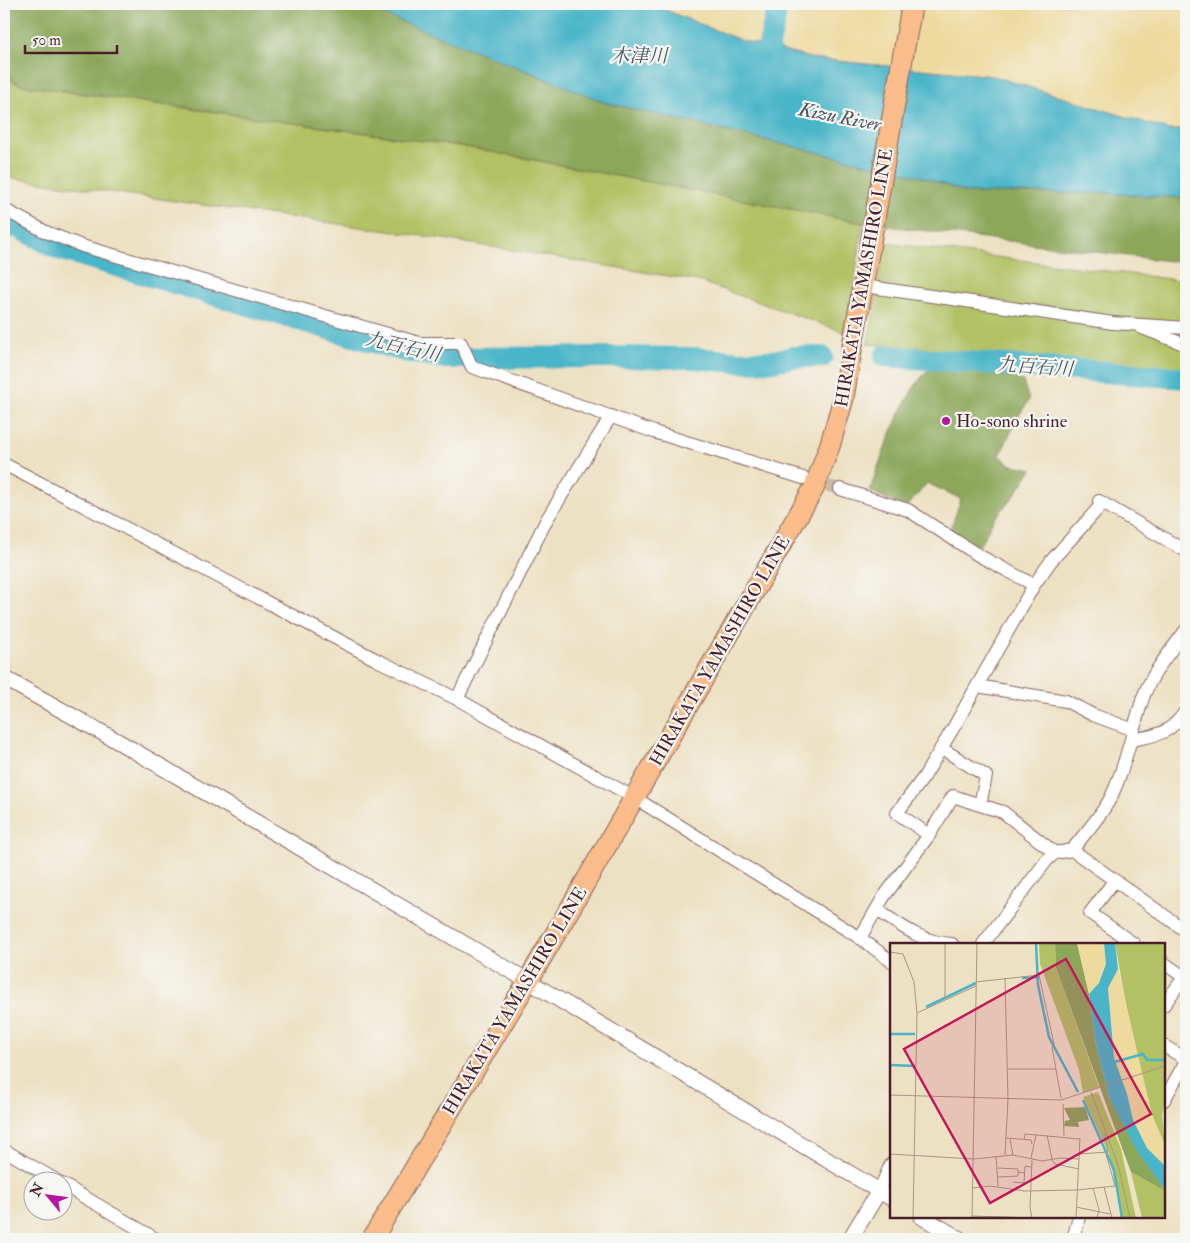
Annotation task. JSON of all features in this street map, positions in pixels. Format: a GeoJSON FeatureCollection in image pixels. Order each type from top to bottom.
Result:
{"type":"FeatureCollection","features":[{"type":"Feature","properties":{"kind":"main road","name":"HIRAKATA YAMASHIRO LINE"},"geometry":{"type":"LineString","coordinates":[[372,1239],[528,981],[814,488],[830,445],[843,400],[912,4]]}},
{"type":"Feature","properties":{"kind":"street"},"geometry":{"type":"LineString","coordinates":[[4,211],[46,232],[82,246],[419,343],[462,343],[472,367],[611,416],[802,478]]}},
{"type":"Feature","properties":{"kind":"street"},"geometry":{"type":"LineString","coordinates":[[865,281],[1135,325],[1186,328]]}},
{"type":"Feature","properties":{"kind":"street"},"geometry":{"type":"LineString","coordinates":[[1135,325],[1186,345]]}},
{"type":"Feature","properties":{"kind":"street"},"geometry":{"type":"LineString","coordinates":[[457,699],[547,520],[611,416]]}},
{"type":"Feature","properties":{"kind":"street"},"geometry":{"type":"LineString","coordinates":[[4,464],[375,659],[457,699],[635,798],[860,938],[890,960]]}},
{"type":"Feature","properties":{"kind":"street"},"geometry":{"type":"LineString","coordinates":[[840,489],[908,510],[978,555],[1034,585]]}},
{"type":"Feature","properties":{"kind":"street"},"geometry":{"type":"LineString","coordinates":[[929,835],[897,813],[941,748],[1034,585],[1051,561],[1101,502],[1186,551]]}},
{"type":"Feature","properties":{"kind":"street"},"geometry":{"type":"LineString","coordinates":[[984,943],[1025,887],[1055,853],[1072,850],[1111,797],[1126,762],[1141,703],[1162,662],[1186,630]]}},
{"type":"Feature","properties":{"kind":"street"},"geometry":{"type":"LineString","coordinates":[[4,678],[120,742],[528,981],[885,1194]]}},
{"type":"Feature","properties":{"kind":"street"},"geometry":{"type":"LineString","coordinates":[[977,686],[1066,701],[1133,735],[1159,735],[1172,729],[1186,711]]}},
{"type":"Feature","properties":{"kind":"street"},"geometry":{"type":"LineString","coordinates":[[941,748],[986,776],[980,805]]}},
{"type":"Feature","properties":{"kind":"street"},"geometry":{"type":"LineString","coordinates":[[860,938],[953,796],[1003,812],[1055,853]]}},
{"type":"Feature","properties":{"kind":"street"},"geometry":{"type":"LineString","coordinates":[[1072,850],[1186,931]]}},
{"type":"Feature","properties":{"kind":"street"},"geometry":{"type":"LineString","coordinates":[[1114,881],[1090,913],[1127,942]]}},
{"type":"Feature","properties":{"kind":"street"},"geometry":{"type":"LineString","coordinates":[[877,910],[919,937],[935,943]]}},
{"type":"Feature","properties":{"kind":"street"},"geometry":{"type":"LineString","coordinates":[[1165,964],[1184,977],[1165,1004]]}},
{"type":"Feature","properties":{"kind":"street"},"geometry":{"type":"LineString","coordinates":[[1165,1047],[1186,1060],[1165,1098]]}},
{"type":"Feature","properties":{"kind":"street"},"geometry":{"type":"LineString","coordinates":[[4,1150],[39,1170]]}},
{"type":"Feature","properties":{"kind":"street"},"geometry":{"type":"LineString","coordinates":[[850,1239],[885,1194],[890,1169]]}},
{"type":"Feature","properties":{"kind":"street"},"geometry":{"type":"LineString","coordinates":[[72,1190],[156,1239]]}},
{"type":"Feature","properties":{"kind":"street"},"geometry":{"type":"LineString","coordinates":[[924,1218],[960,1239]]}},
{"type":"Feature","properties":{"kind":"street"},"geometry":{"type":"LineString","coordinates":[[1073,1239],[1079,1218]]}},
{"type":"Feature","properties":{"kind":"green space"},"geometry":{"type":"Polygon","coordinates":[[[4,4],[358,4],[607,103],[923,177],[967,193],[1103,193],[1186,198],[1186,263],[863,223],[466,147],[21,85],[4,76],[4,4]]]}},
{"type":"Feature","properties":{"kind":"green space"},"geometry":{"type":"Polygon","coordinates":[[[4,76],[21,85],[466,147],[863,223],[847,333],[698,281],[437,238],[4,177],[4,76]]]}},
{"type":"Feature","properties":{"kind":"green space"},"geometry":{"type":"Polygon","coordinates":[[[885,243],[1186,281],[1186,369],[868,344],[885,243]]]}},
{"type":"Feature","properties":{"kind":"green space"},"geometry":{"type":"Polygon","coordinates":[[[947,366],[1023,381],[1029,400],[1018,417],[1000,455],[1009,464],[1032,469],[1014,496],[994,519],[977,550],[957,537],[951,528],[961,499],[927,483],[909,505],[903,506],[870,491],[895,424],[913,389],[932,368],[947,366]]]}},
{"type":"Feature","properties":{"kind":"sand"},"geometry":{"type":"Polygon","coordinates":[[[650,4],[1186,4],[1186,130],[1169,130],[993,76],[814,59],[740,40],[650,4]]]}},
{"type":"Feature","properties":{"kind":"water","name":"木津川"},"geometry":{"type":"Polygon","coordinates":[[[358,4],[650,4],[740,40],[814,59],[993,76],[1169,130],[1186,130],[1186,198],[1103,193],[967,193],[923,177],[607,103],[358,4]]]}},
{"type":"Feature","properties":{"kind":"waterway"},"geometry":{"type":"LineString","coordinates":[[762,78],[778,4]]}},
{"type":"Feature","properties":{"kind":"waterway","name":"九百石川"},"geometry":{"type":"LineString","coordinates":[[4,220],[59,249],[404,351],[446,358],[693,358],[740,362],[773,361],[793,357],[822,357]]}},
{"type":"Feature","properties":{"kind":"waterway"},"geometry":{"type":"LineString","coordinates":[[4,249],[15,226]]}},
{"type":"Feature","properties":{"kind":"waterway","name":"九百石川"},"geometry":{"type":"LineString","coordinates":[[885,356],[1186,378]]}},
{"type":"Feature","properties":{"kind":"waterway"},"geometry":{"type":"LineString","coordinates":[[4,1158],[26,1170]]}},
{"type":"Feature","properties":{"kind":"waterway"},"geometry":{"type":"LineString","coordinates":[[134,1239],[138,1233]]}},
{"type":"Feature","properties":{"kind":"tunnel"},"geometry":{"type":"LineString","coordinates":[[810,481],[840,489]]}},
{"type":"Feature","properties":{"kind":"place","name":"Ho-sono shrine"},"geometry":{"type":"Point","coordinates":[946,421]}},
{"type":"Feature","properties":{"kind":"water label","name":"Kizu River"},"geometry":{"type":"Point","coordinates":[840,117]}}]}
